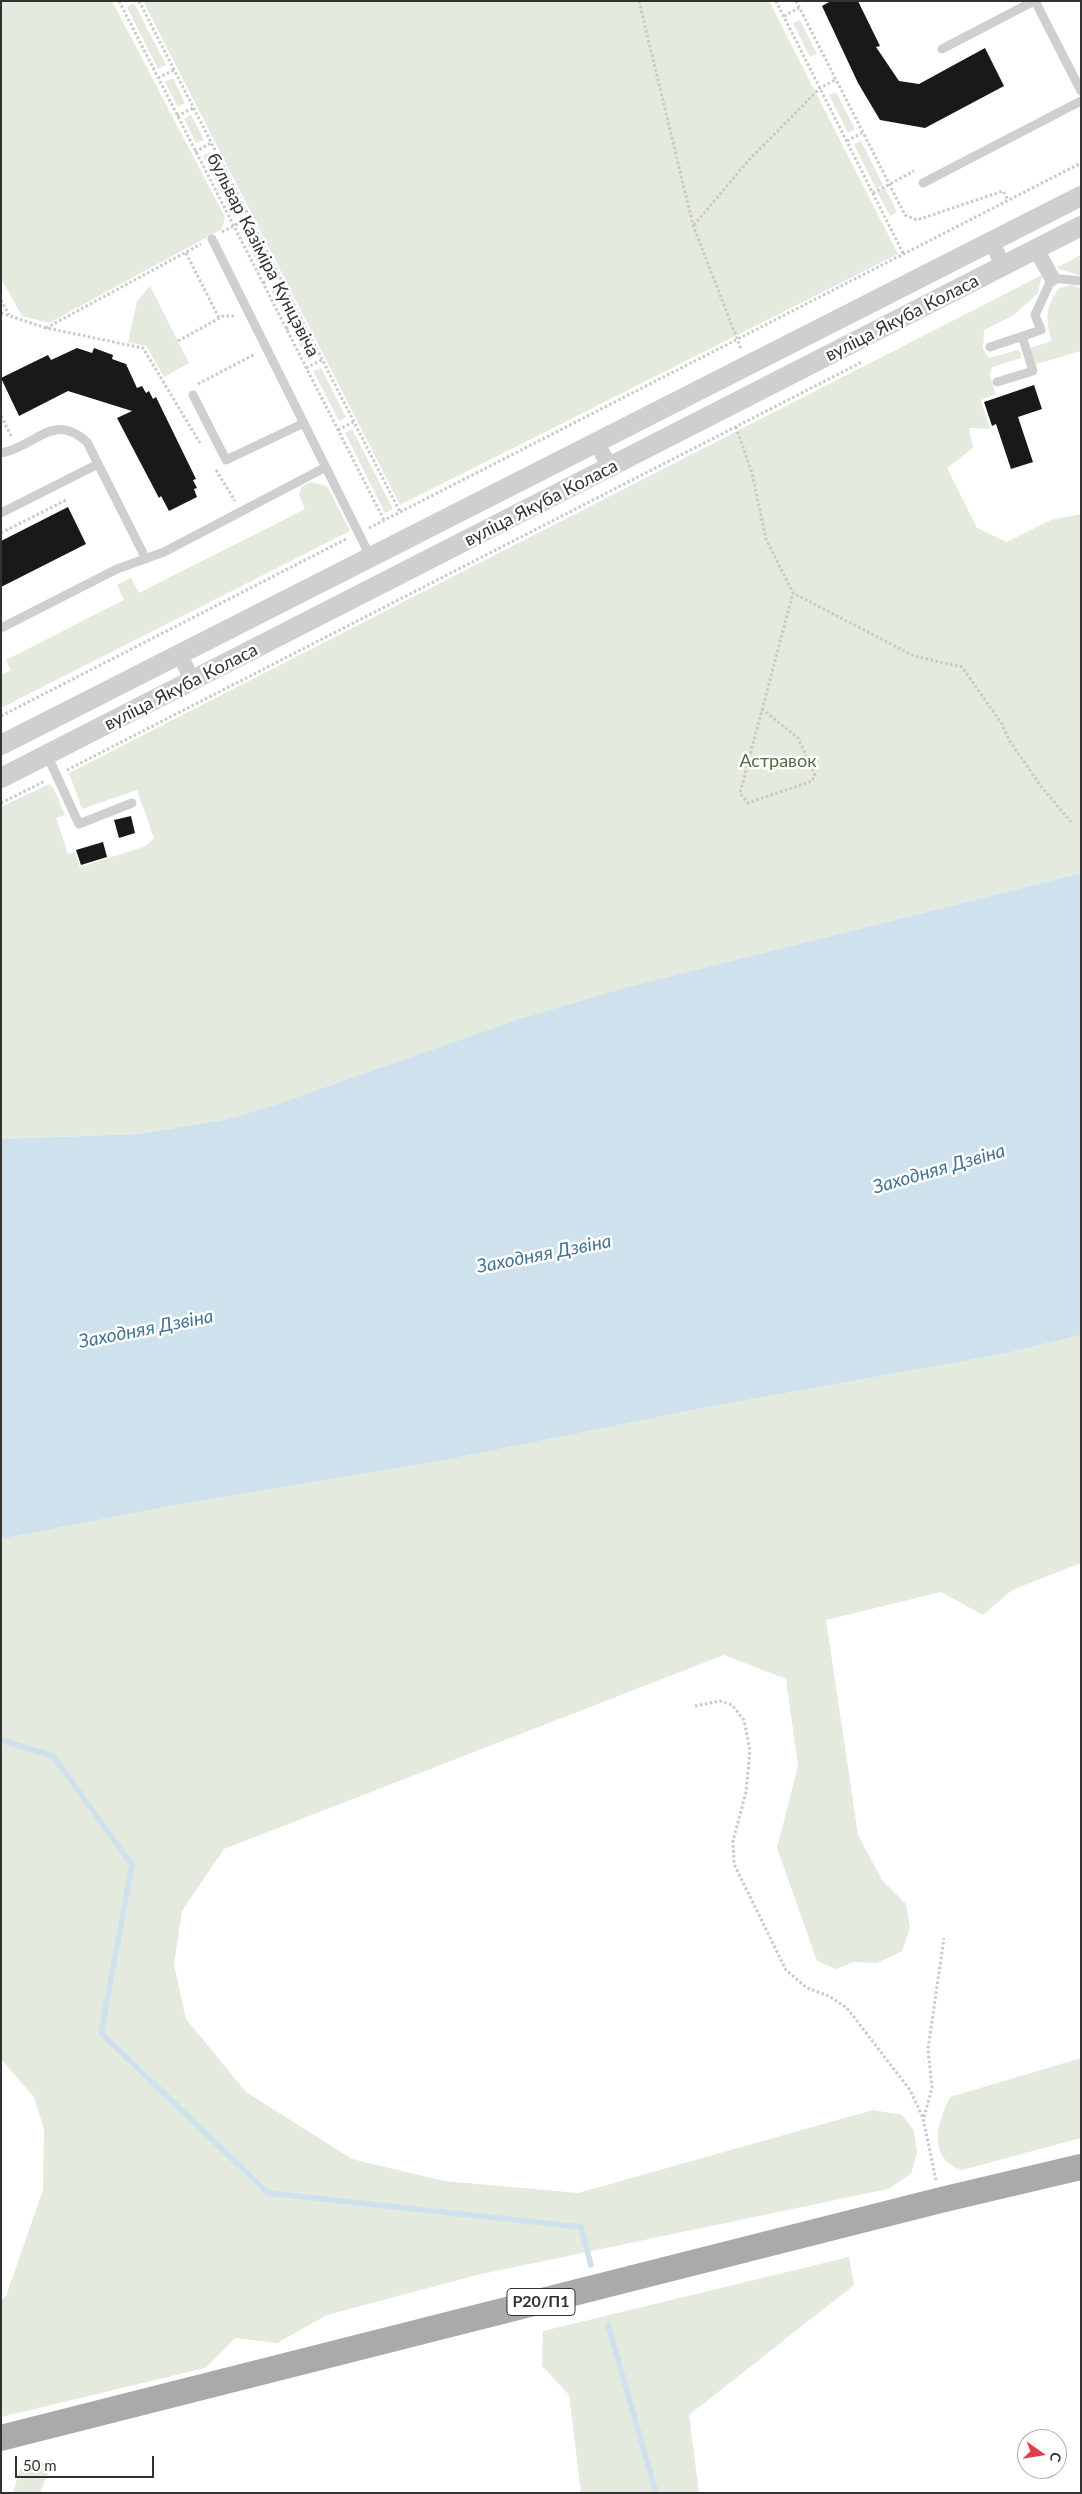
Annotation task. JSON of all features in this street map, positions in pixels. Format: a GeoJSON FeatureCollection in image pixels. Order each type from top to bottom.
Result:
{"type":"FeatureCollection","features":[{"type":"Feature","properties":{"kind":"main road","name":"Р20/П1"},"geometry":{"type":"LineString","coordinates":[[1,2438],[941,2200],[1081,2167]]}},
{"type":"Feature","properties":{"kind":"street","name":"вуліца Якуба Коласа"},"geometry":{"type":"LineString","coordinates":[[1,745],[370,556],[748,366],[991,240],[1081,196]]}},
{"type":"Feature","properties":{"kind":"street","name":"вуліца Якуба Коласа"},"geometry":{"type":"LineString","coordinates":[[1,778],[193,682],[1081,226]]}},
{"type":"Feature","properties":{"kind":"street"},"geometry":{"type":"LineString","coordinates":[[991,240],[1003,266]]}},
{"type":"Feature","properties":{"kind":"street"},"geometry":{"type":"LineString","coordinates":[[1036,249],[1052,278]]}},
{"type":"Feature","properties":{"kind":"street"},"geometry":{"type":"LineString","coordinates":[[597,443],[610,468]]}},
{"type":"Feature","properties":{"kind":"street"},"geometry":{"type":"LineString","coordinates":[[180,655],[193,682]]}},
{"type":"Feature","properties":{"kind":"lane"},"geometry":{"type":"LineString","coordinates":[[942,49],[1035,1],[1081,91]]}},
{"type":"Feature","properties":{"kind":"lane"},"geometry":{"type":"LineString","coordinates":[[923,183],[1081,101]]}},
{"type":"Feature","properties":{"kind":"lane"},"geometry":{"type":"LineString","coordinates":[[212,239],[370,556]]}},
{"type":"Feature","properties":{"kind":"lane"},"geometry":{"type":"LineString","coordinates":[[990,347],[1041,330],[1036,315],[1052,278],[1081,281]]}},
{"type":"Feature","properties":{"kind":"lane"},"geometry":{"type":"LineString","coordinates":[[997,382],[1033,371],[1022,336]]}},
{"type":"Feature","properties":{"kind":"lane"},"geometry":{"type":"LineString","coordinates":[[193,391],[226,460],[304,423]]}},
{"type":"Feature","properties":{"kind":"lane"},"geometry":{"type":"LineString","coordinates":[[1,453],[55,429],[67,429],[78,434],[87,442],[146,559]]}},
{"type":"Feature","properties":{"kind":"lane"},"geometry":{"type":"LineString","coordinates":[[1,513],[98,464]]}},
{"type":"Feature","properties":{"kind":"lane"},"geometry":{"type":"LineString","coordinates":[[1,628],[117,569],[164,552],[326,467]]}},
{"type":"Feature","properties":{"kind":"lane"},"geometry":{"type":"LineString","coordinates":[[47,755],[79,824],[132,803]]}},
{"type":"Feature","properties":{"kind":"path"},"geometry":{"type":"LineString","coordinates":[[120,3],[126,1]]}},
{"type":"Feature","properties":{"kind":"path","name":"бульвар Казіміра Кунцэвіча"},"geometry":{"type":"LineString","coordinates":[[139,1],[400,512]]}},
{"type":"Feature","properties":{"kind":"path"},"geometry":{"type":"LineString","coordinates":[[639,1],[694,225],[748,366]]}},
{"type":"Feature","properties":{"kind":"path"},"geometry":{"type":"LineString","coordinates":[[776,1],[904,255]]}},
{"type":"Feature","properties":{"kind":"path"},"geometry":{"type":"LineString","coordinates":[[796,1],[888,185],[905,215],[917,220],[1003,191],[1008,200]]}},
{"type":"Feature","properties":{"kind":"path","name":"бульвар Казіміра Кунцэвіча"},"geometry":{"type":"LineString","coordinates":[[120,3],[384,520]]}},
{"type":"Feature","properties":{"kind":"path"},"geometry":{"type":"LineString","coordinates":[[784,16],[799,8]]}},
{"type":"Feature","properties":{"kind":"path"},"geometry":{"type":"LineString","coordinates":[[158,78],[174,70]]}},
{"type":"Feature","properties":{"kind":"path"},"geometry":{"type":"LineString","coordinates":[[694,225],[749,160],[820,88],[836,80]]}},
{"type":"Feature","properties":{"kind":"path"},"geometry":{"type":"LineString","coordinates":[[177,116],[193,108]]}},
{"type":"Feature","properties":{"kind":"path"},"geometry":{"type":"LineString","coordinates":[[847,141],[862,133]]}},
{"type":"Feature","properties":{"kind":"path"},"geometry":{"type":"LineString","coordinates":[[196,152],[211,144]]}},
{"type":"Feature","properties":{"kind":"path"},"geometry":{"type":"LineString","coordinates":[[1,716],[1081,163]]}},
{"type":"Feature","properties":{"kind":"path"},"geometry":{"type":"LineString","coordinates":[[872,193],[888,185]]}},
{"type":"Feature","properties":{"kind":"path"},"geometry":{"type":"LineString","coordinates":[[46,328],[249,218]]}},
{"type":"Feature","properties":{"kind":"path"},"geometry":{"type":"LineString","coordinates":[[186,252],[219,318]]}},
{"type":"Feature","properties":{"kind":"path"},"geometry":{"type":"LineString","coordinates":[[263,284],[279,275]]}},
{"type":"Feature","properties":{"kind":"path"},"geometry":{"type":"LineString","coordinates":[[1,300],[9,315]]}},
{"type":"Feature","properties":{"kind":"path"},"geometry":{"type":"LineString","coordinates":[[1,313],[46,328],[143,348],[204,450]]}},
{"type":"Feature","properties":{"kind":"path"},"geometry":{"type":"LineString","coordinates":[[178,341],[219,318],[228,315],[238,318]]}},
{"type":"Feature","properties":{"kind":"path"},"geometry":{"type":"LineString","coordinates":[[286,329],[302,321]]}},
{"type":"Feature","properties":{"kind":"path"},"geometry":{"type":"LineString","coordinates":[[193,391],[258,352],[262,361]]}},
{"type":"Feature","properties":{"kind":"path"},"geometry":{"type":"LineString","coordinates":[[1,803],[869,358]]}},
{"type":"Feature","properties":{"kind":"path"},"geometry":{"type":"LineString","coordinates":[[306,368],[322,360]]}},
{"type":"Feature","properties":{"kind":"path"},"geometry":{"type":"LineString","coordinates":[[1,416],[11,436],[18,433]]}},
{"type":"Feature","properties":{"kind":"path"},"geometry":{"type":"LineString","coordinates":[[338,430],[353,422]]}},
{"type":"Feature","properties":{"kind":"path"},"geometry":{"type":"LineString","coordinates":[[736,427],[752,474],[766,539],[793,593],[914,656],[962,667],[1002,724],[1009,740],[1071,822]]}},
{"type":"Feature","properties":{"kind":"path"},"geometry":{"type":"LineString","coordinates":[[215,467],[235,501],[227,505]]}},
{"type":"Feature","properties":{"kind":"path"},"geometry":{"type":"LineString","coordinates":[[1,533],[66,500]]}},
{"type":"Feature","properties":{"kind":"path"},"geometry":{"type":"LineString","coordinates":[[762,709],[798,738],[815,775],[812,781],[748,803],[740,793],[762,709],[793,593]]}},
{"type":"Feature","properties":{"kind":"path"},"geometry":{"type":"LineString","coordinates":[[695,1706],[720,1701],[732,1705],[744,1720],[750,1750],[746,1792],[733,1841],[734,1864],[786,1970],[807,1988],[829,1996],[847,2008],[910,2090],[924,2118],[941,2200]]}},
{"type":"Feature","properties":{"kind":"path"},"geometry":{"type":"LineString","coordinates":[[924,2118],[932,2088],[928,2049],[944,1938]]}},
{"type":"Feature","properties":{"kind":"green space"},"geometry":{"type":"Polygon","coordinates":[[[1,1],[112,1],[225,217],[222,229],[49,323],[22,316],[1,278],[1,1]]]}},
{"type":"Feature","properties":{"kind":"green space"},"geometry":{"type":"Polygon","coordinates":[[[143,1],[769,1],[898,254],[400,505],[143,1]]]}},
{"type":"Feature","properties":{"kind":"green space"},"geometry":{"type":"Polygon","coordinates":[[[134,3],[166,65],[158,69],[127,7],[134,3]]]}},
{"type":"Feature","properties":{"kind":"green space"},"geometry":{"type":"Polygon","coordinates":[[[800,20],[817,54],[810,57],[793,23],[800,20]]]}},
{"type":"Feature","properties":{"kind":"green space"},"geometry":{"type":"Polygon","coordinates":[[[173,78],[185,103],[178,107],[165,82],[173,78]]]}},
{"type":"Feature","properties":{"kind":"green space"},"geometry":{"type":"Polygon","coordinates":[[[836,92],[855,129],[848,133],[829,95],[836,92]]]}},
{"type":"Feature","properties":{"kind":"green space"},"geometry":{"type":"Polygon","coordinates":[[[191,115],[204,140],[196,143],[184,119],[191,115]]]}},
{"type":"Feature","properties":{"kind":"green space"},"geometry":{"type":"Polygon","coordinates":[[[861,141],[883,185],[876,189],[854,144],[861,141]]]}},
{"type":"Feature","properties":{"kind":"green space"},"geometry":{"type":"Polygon","coordinates":[[[210,152],[242,213],[234,217],[203,156],[210,152]]]}},
{"type":"Feature","properties":{"kind":"green space"},"geometry":{"type":"Polygon","coordinates":[[[885,188],[897,212],[890,216],[877,192],[885,188]]]}},
{"type":"Feature","properties":{"kind":"green space"},"geometry":{"type":"Polygon","coordinates":[[[248,225],[271,271],[264,275],[240,229],[248,225]]]}},
{"type":"Feature","properties":{"kind":"green space"},"geometry":{"type":"Polygon","coordinates":[[[1081,255],[1081,276],[1056,268],[1081,255]]]}},
{"type":"Feature","properties":{"kind":"green space","name":"Астравок"},"geometry":{"type":"Polygon","coordinates":[[[1042,275],[1038,293],[1014,315],[984,330],[983,349],[989,358],[1018,350],[1021,353],[1021,358],[992,367],[990,376],[996,394],[981,400],[990,429],[969,428],[973,448],[947,468],[977,528],[1007,542],[1051,520],[1081,514],[1081,873],[624,988],[522,1018],[274,1105],[228,1119],[138,1134],[1,1139],[1,807],[49,784],[54,789],[65,815],[56,818],[68,854],[75,852],[80,867],[146,846],[154,838],[137,790],[82,809],[69,773],[1042,275]]]}},
{"type":"Feature","properties":{"kind":"green space"},"geometry":{"type":"Polygon","coordinates":[[[277,284],[294,316],[287,320],[270,288],[277,284]]]}},
{"type":"Feature","properties":{"kind":"green space"},"geometry":{"type":"Polygon","coordinates":[[[1072,285],[1081,288],[1081,351],[1036,364],[1030,348],[1052,341],[1047,319],[1051,301],[1059,288],[1072,285]]]}},
{"type":"Feature","properties":{"kind":"green space"},"geometry":{"type":"Polygon","coordinates":[[[150,286],[189,363],[164,377],[146,346],[128,342],[137,301],[150,286]]]}},
{"type":"Feature","properties":{"kind":"green space"},"geometry":{"type":"Polygon","coordinates":[[[301,329],[314,355],[307,359],[293,333],[301,329]]]}},
{"type":"Feature","properties":{"kind":"green space"},"geometry":{"type":"Polygon","coordinates":[[[321,368],[346,417],[339,421],[313,371],[321,368]]]}},
{"type":"Feature","properties":{"kind":"green space"},"geometry":{"type":"Polygon","coordinates":[[[352,429],[393,509],[385,513],[345,433],[352,429]]]}},
{"type":"Feature","properties":{"kind":"green space"},"geometry":{"type":"Polygon","coordinates":[[[311,482],[327,486],[350,531],[1,708],[1,675],[11,670],[6,660],[124,600],[117,585],[131,578],[139,593],[305,509],[299,496],[302,486],[311,482]]]}},
{"type":"Feature","properties":{"kind":"green space"},"geometry":{"type":"Polygon","coordinates":[[[1081,1335],[1081,1563],[1012,1590],[983,1615],[941,1592],[826,1620],[858,1835],[882,1880],[906,1904],[910,1928],[902,1951],[877,1963],[854,1962],[836,1969],[817,1961],[777,1848],[798,1766],[786,1679],[724,1655],[224,1849],[182,1911],[174,1965],[186,2019],[246,2092],[352,2159],[444,2181],[578,2193],[873,2110],[902,2115],[914,2131],[917,2153],[911,2174],[888,2189],[477,2275],[327,2315],[277,2343],[235,2338],[205,2368],[1,2417],[1,2300],[6,2296],[43,2190],[44,2129],[34,2097],[1,2059],[1,1539],[187,1503],[445,1460],[703,1408],[1003,1354],[1081,1335]]]}},
{"type":"Feature","properties":{"kind":"green space"},"geometry":{"type":"Polygon","coordinates":[[[1081,2058],[1081,2138],[962,2170],[951,2164],[944,2157],[939,2148],[939,2128],[950,2097],[1081,2058]]]}},
{"type":"Feature","properties":{"kind":"green space"},"geometry":{"type":"Polygon","coordinates":[[[849,2257],[854,2285],[689,2415],[699,2493],[581,2493],[569,2395],[542,2366],[543,2331],[849,2257]]]}},
{"type":"Feature","properties":{"kind":"green space"},"geometry":{"type":"Polygon","coordinates":[[[54,2459],[40,2493],[13,2493],[20,2469],[54,2459]]]}},
{"type":"Feature","properties":{"kind":"water","name":"Заходняя Дзвіна"},"geometry":{"type":"Polygon","coordinates":[[[1081,873],[1081,1335],[1003,1354],[703,1408],[445,1460],[187,1503],[1,1539],[1,1139],[138,1134],[228,1119],[274,1105],[522,1018],[624,988],[1081,873]]]}},
{"type":"Feature","properties":{"kind":"building"},"geometry":{"type":"Polygon","coordinates":[[[831,1],[858,1],[880,46],[876,47],[899,81],[919,84],[985,48],[1004,86],[925,128],[880,120],[858,83],[822,6],[831,1]]]}},
{"type":"Feature","properties":{"kind":"building"},"geometry":{"type":"Polygon","coordinates":[[[77,348],[92,353],[94,348],[113,355],[112,359],[126,364],[137,388],[142,386],[146,393],[149,391],[153,399],[156,397],[196,479],[193,480],[197,488],[194,489],[197,497],[169,511],[161,496],[159,498],[117,418],[132,411],[68,391],[19,416],[1,378],[48,355],[51,360],[77,348]]]}},
{"type":"Feature","properties":{"kind":"building"},"geometry":{"type":"Polygon","coordinates":[[[1034,385],[1042,409],[1018,417],[1033,462],[1011,469],[996,424],[992,426],[984,402],[1034,385]]]}},
{"type":"Feature","properties":{"kind":"building"},"geometry":{"type":"Polygon","coordinates":[[[68,507],[86,544],[1,587],[1,541],[68,507]]]}},
{"type":"Feature","properties":{"kind":"building"},"geometry":{"type":"Polygon","coordinates":[[[131,816],[135,833],[119,838],[114,820],[131,816]]]}},
{"type":"Feature","properties":{"kind":"building"},"geometry":{"type":"Polygon","coordinates":[[[103,842],[107,857],[81,865],[76,850],[103,842]]]}},
{"type":"Feature","properties":{"kind":"waterway"},"geometry":{"type":"LineString","coordinates":[[1,1740],[53,1756],[132,1865],[101,2033],[268,2193],[581,2227],[591,2265]]}},
{"type":"Feature","properties":{"kind":"waterway"},"geometry":{"type":"LineString","coordinates":[[608,2325],[656,2493]]}}]}
